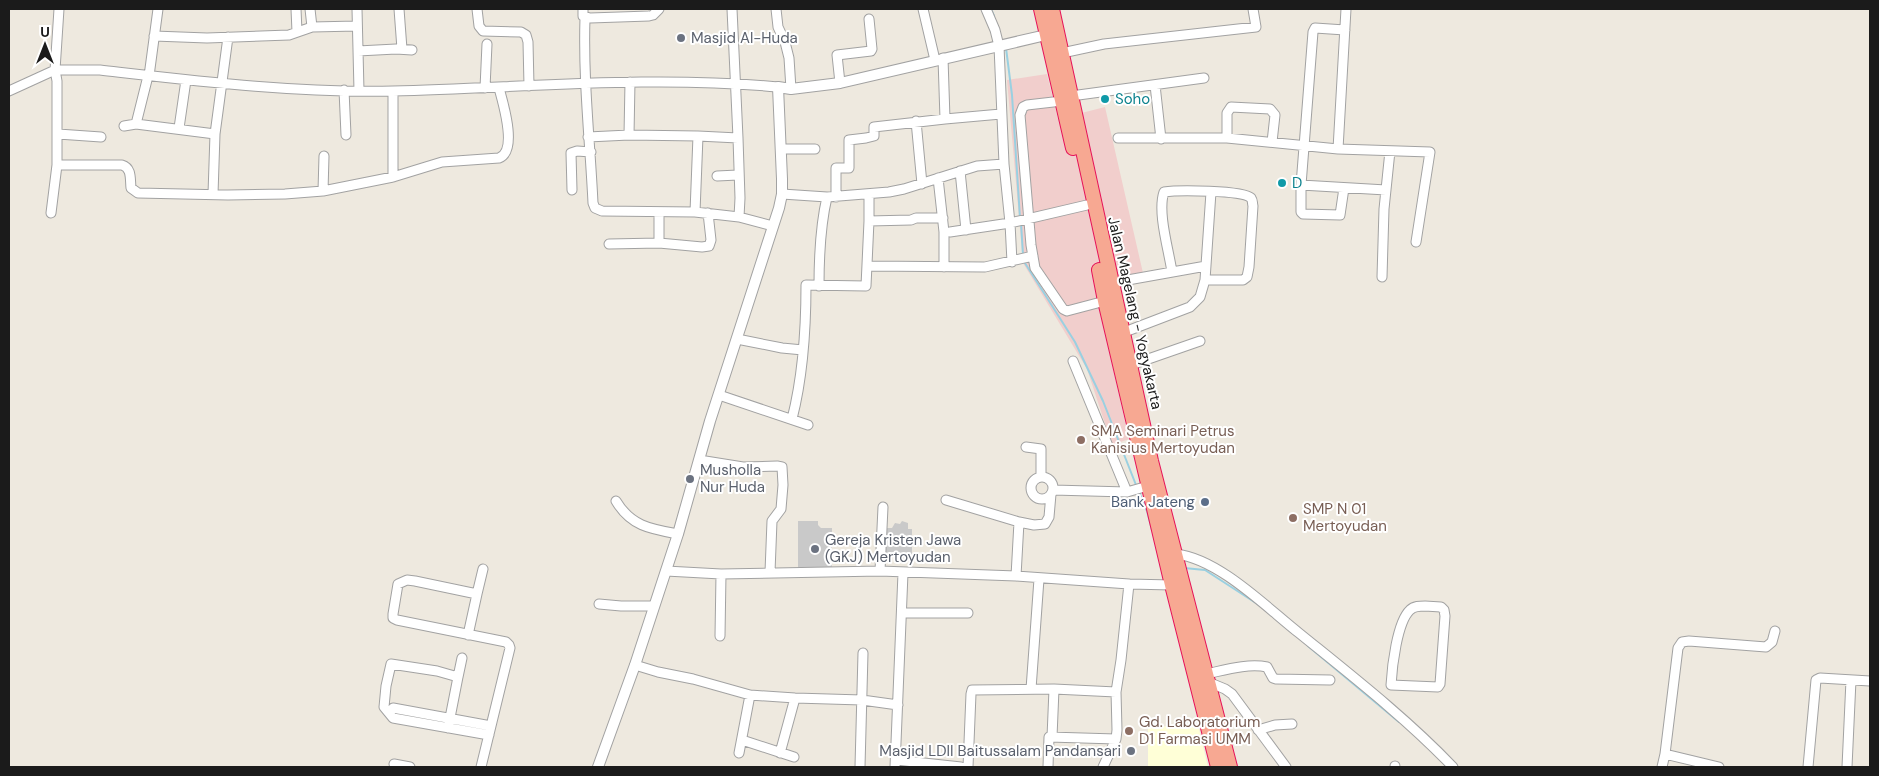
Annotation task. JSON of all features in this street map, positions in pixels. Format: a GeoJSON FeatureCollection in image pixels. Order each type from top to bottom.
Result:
{"type":"FeatureCollection","features":[{"type":"Feature","properties":{"kind":"highway","name":"Jalan Magelang - Yogyakarta"},"geometry":{"type":"LineString","coordinates":[[1041,9],[1046,34],[1067,98],[1112,283],[1131,365],[1147,461],[1146,487],[1173,569],[1218,767]]}},
{"type":"Feature","properties":{"kind":"highway","name":"Jalan Magelang - Yogyakarta"},"geometry":{"type":"LineString","coordinates":[[1052,9],[1062,53],[1067,98],[1105,301],[1147,461],[1169,532],[1173,569],[1186,593],[1230,767]]}},
{"type":"Feature","properties":{"kind":"street"},"geometry":{"type":"LineString","coordinates":[[51,213],[58,165],[57,82],[55,70],[59,9]]}},
{"type":"Feature","properties":{"kind":"street"},"geometry":{"type":"LineString","coordinates":[[136,124],[149,76],[158,9]]}},
{"type":"Feature","properties":{"kind":"street"},"geometry":{"type":"LineString","coordinates":[[296,9],[297,32]]}},
{"type":"Feature","properties":{"kind":"street"},"geometry":{"type":"LineString","coordinates":[[310,9],[314,27]]}},
{"type":"Feature","properties":{"kind":"street"},"geometry":{"type":"LineString","coordinates":[[314,9],[314,27]]}},
{"type":"Feature","properties":{"kind":"street"},"geometry":{"type":"LineString","coordinates":[[357,9],[359,91]]}},
{"type":"Feature","properties":{"kind":"street"},"geometry":{"type":"LineString","coordinates":[[399,9],[402,49]]}},
{"type":"Feature","properties":{"kind":"street"},"geometry":{"type":"LineString","coordinates":[[476,9],[479,26],[483,31],[521,32],[526,35],[528,42],[529,86]]}},
{"type":"Feature","properties":{"kind":"street"},"geometry":{"type":"LineString","coordinates":[[659,9],[649,16],[584,13],[584,84],[591,152],[593,203],[595,208],[602,211],[708,213],[739,217],[773,226]]}},
{"type":"Feature","properties":{"kind":"street"},"geometry":{"type":"LineString","coordinates":[[732,9],[738,138],[739,217]]}},
{"type":"Feature","properties":{"kind":"street"},"geometry":{"type":"LineString","coordinates":[[776,9],[778,30],[785,42],[789,58],[791,89]]}},
{"type":"Feature","properties":{"kind":"street"},"geometry":{"type":"LineString","coordinates":[[923,9],[939,59],[945,119]]}},
{"type":"Feature","properties":{"kind":"street"},"geometry":{"type":"LineString","coordinates":[[986,9],[994,30],[1003,45],[1001,114],[1004,164],[1020,221],[1033,256],[1035,268],[1063,309],[1067,311],[1105,301]]}},
{"type":"Feature","properties":{"kind":"street"},"geometry":{"type":"LineString","coordinates":[[1062,53],[1104,44],[1256,27],[1253,9]]}},
{"type":"Feature","properties":{"kind":"street"},"geometry":{"type":"LineString","coordinates":[[1338,149],[1346,9]]}},
{"type":"Feature","properties":{"kind":"street"},"geometry":{"type":"LineString","coordinates":[[840,83],[837,56],[871,51],[872,49],[869,19]]}},
{"type":"Feature","properties":{"kind":"street"},"geometry":{"type":"LineString","coordinates":[[154,36],[228,37],[289,35],[314,27],[357,26]]}},
{"type":"Feature","properties":{"kind":"street"},"geometry":{"type":"LineString","coordinates":[[1344,188],[1340,215],[1303,214],[1301,212],[1301,185],[1312,32],[1316,28],[1345,30]]}},
{"type":"Feature","properties":{"kind":"street"},"geometry":{"type":"LineString","coordinates":[[9,91],[55,70],[100,70],[288,90],[392,91],[666,81],[736,83],[791,89],[840,83],[1046,34]]}},
{"type":"Feature","properties":{"kind":"street"},"geometry":{"type":"LineString","coordinates":[[213,194],[215,134],[228,37]]}},
{"type":"Feature","properties":{"kind":"street"},"geometry":{"type":"LineString","coordinates":[[485,88],[487,44]]}},
{"type":"Feature","properties":{"kind":"street"},"geometry":{"type":"LineString","coordinates":[[358,51],[412,50]]}},
{"type":"Feature","properties":{"kind":"street"},"geometry":{"type":"LineString","coordinates":[[1017,261],[1020,221],[1020,110],[1027,105],[1067,98],[1204,78]]}},
{"type":"Feature","properties":{"kind":"street"},"geometry":{"type":"LineString","coordinates":[[179,128],[186,80]]}},
{"type":"Feature","properties":{"kind":"street"},"geometry":{"type":"LineString","coordinates":[[630,82],[630,135]]}},
{"type":"Feature","properties":{"kind":"street"},"geometry":{"type":"LineString","coordinates":[[1155,85],[1161,139]]}},
{"type":"Feature","properties":{"kind":"street"},"geometry":{"type":"LineString","coordinates":[[598,767],[635,665],[678,534],[699,460],[782,194],[778,87]]}},
{"type":"Feature","properties":{"kind":"street"},"geometry":{"type":"LineString","coordinates":[[58,165],[126,166],[130,170],[131,188],[138,193],[285,194],[323,191],[394,177],[442,162],[504,156],[507,151],[509,138],[499,88]]}},
{"type":"Feature","properties":{"kind":"street"},"geometry":{"type":"LineString","coordinates":[[344,90],[346,135]]}},
{"type":"Feature","properties":{"kind":"street"},"geometry":{"type":"LineString","coordinates":[[392,91],[394,177]]}},
{"type":"Feature","properties":{"kind":"street"},"geometry":{"type":"LineString","coordinates":[[1227,138],[1227,113],[1229,109],[1235,106],[1273,111],[1275,115],[1272,142]]}},
{"type":"Feature","properties":{"kind":"street"},"geometry":{"type":"LineString","coordinates":[[819,286],[819,244],[822,218],[832,197],[836,168],[849,168],[849,140],[874,136],[874,127],[916,121],[1001,114]]}},
{"type":"Feature","properties":{"kind":"street"},"geometry":{"type":"LineString","coordinates":[[916,121],[922,184]]}},
{"type":"Feature","properties":{"kind":"street"},"geometry":{"type":"LineString","coordinates":[[124,126],[136,124],[215,134]]}},
{"type":"Feature","properties":{"kind":"street"},"geometry":{"type":"LineString","coordinates":[[58,134],[101,137]]}},
{"type":"Feature","properties":{"kind":"street"},"geometry":{"type":"LineString","coordinates":[[588,137],[630,135],[738,138]]}},
{"type":"Feature","properties":{"kind":"street"},"geometry":{"type":"LineString","coordinates":[[695,212],[698,136]]}},
{"type":"Feature","properties":{"kind":"street"},"geometry":{"type":"LineString","coordinates":[[1118,138],[1227,138],[1338,149],[1430,153],[1416,242]]}},
{"type":"Feature","properties":{"kind":"street"},"geometry":{"type":"LineString","coordinates":[[781,149],[815,149]]}},
{"type":"Feature","properties":{"kind":"street"},"geometry":{"type":"LineString","coordinates":[[572,190],[570,153],[577,151],[591,152]]}},
{"type":"Feature","properties":{"kind":"street"},"geometry":{"type":"LineString","coordinates":[[1382,277],[1386,190],[1390,151]]}},
{"type":"Feature","properties":{"kind":"street"},"geometry":{"type":"LineString","coordinates":[[323,191],[324,156]]}},
{"type":"Feature","properties":{"kind":"street"},"geometry":{"type":"LineString","coordinates":[[782,194],[832,197],[869,194],[904,189],[977,166],[1004,164]]}},
{"type":"Feature","properties":{"kind":"street"},"geometry":{"type":"LineString","coordinates":[[960,171],[966,230]]}},
{"type":"Feature","properties":{"kind":"street"},"geometry":{"type":"LineString","coordinates":[[717,176],[738,175]]}},
{"type":"Feature","properties":{"kind":"street"},"geometry":{"type":"LineString","coordinates":[[938,178],[943,218],[944,268]]}},
{"type":"Feature","properties":{"kind":"street"},"geometry":{"type":"LineString","coordinates":[[1301,185],[1386,190]]}},
{"type":"Feature","properties":{"kind":"street"},"geometry":{"type":"LineString","coordinates":[[1172,272],[1163,217],[1163,193],[1166,191],[1226,192],[1250,197],[1252,200],[1247,277],[1243,280],[1205,280]]}},
{"type":"Feature","properties":{"kind":"street"},"geometry":{"type":"LineString","coordinates":[[1122,332],[1190,307],[1200,297],[1205,280],[1211,192]]}},
{"type":"Feature","properties":{"kind":"street"},"geometry":{"type":"LineString","coordinates":[[792,419],[798,395],[803,350],[806,285],[866,286],[870,222],[869,194]]}},
{"type":"Feature","properties":{"kind":"street"},"geometry":{"type":"LineString","coordinates":[[950,232],[1020,221],[1087,205]]}},
{"type":"Feature","properties":{"kind":"street"},"geometry":{"type":"LineString","coordinates":[[659,212],[659,242]]}},
{"type":"Feature","properties":{"kind":"street"},"geometry":{"type":"LineString","coordinates":[[609,244],[659,242],[702,247],[709,246],[711,240],[708,213]]}},
{"type":"Feature","properties":{"kind":"street"},"geometry":{"type":"LineString","coordinates":[[870,222],[943,218]]}},
{"type":"Feature","properties":{"kind":"street"},"geometry":{"type":"LineString","coordinates":[[868,266],[985,267],[1033,256]]}},
{"type":"Feature","properties":{"kind":"street"},"geometry":{"type":"LineString","coordinates":[[1112,283],[1206,266]]}},
{"type":"Feature","properties":{"kind":"street"},"geometry":{"type":"LineString","coordinates":[[737,339],[803,350]]}},
{"type":"Feature","properties":{"kind":"street"},"geometry":{"type":"LineString","coordinates":[[1131,365],[1200,341]]}},
{"type":"Feature","properties":{"kind":"street"},"geometry":{"type":"LineString","coordinates":[[1073,361],[1130,491]]}},
{"type":"Feature","properties":{"kind":"street"},"geometry":{"type":"LineString","coordinates":[[719,395],[808,425]]}},
{"type":"Feature","properties":{"kind":"street"},"geometry":{"type":"LineString","coordinates":[[1026,447],[1041,449],[1041,477]]}},
{"type":"Feature","properties":{"kind":"street"},"geometry":{"type":"LineString","coordinates":[[699,460],[743,468],[782,467],[781,509],[772,521],[770,572]]}},
{"type":"Feature","properties":{"kind":"street"},"geometry":{"type":"LineString","coordinates":[[946,500],[1034,525],[1045,524],[1049,517],[1052,492],[1053,486],[1048,479],[1041,477],[1032,484],[1033,493],[1042,499],[1047,498],[1052,492],[1130,491],[1146,487]]}},
{"type":"Feature","properties":{"kind":"street"},"geometry":{"type":"LineString","coordinates":[[616,501],[626,516],[636,523],[678,534]]}},
{"type":"Feature","properties":{"kind":"street"},"geometry":{"type":"LineString","coordinates":[[880,571],[883,507]]}},
{"type":"Feature","properties":{"kind":"street"},"geometry":{"type":"LineString","coordinates":[[1016,576],[1019,522]]}},
{"type":"Feature","properties":{"kind":"street"},"geometry":{"type":"LineString","coordinates":[[666,571],[721,574],[880,571],[1016,576],[1129,584],[1199,559],[1252,593],[1378,697],[1453,767]]}},
{"type":"Feature","properties":{"kind":"street"},"geometry":{"type":"LineString","coordinates":[[468,634],[483,568]]}},
{"type":"Feature","properties":{"kind":"street"},"geometry":{"type":"LineString","coordinates":[[903,572],[896,764],[961,767]]}},
{"type":"Feature","properties":{"kind":"street"},"geometry":{"type":"LineString","coordinates":[[720,636],[721,574]]}},
{"type":"Feature","properties":{"kind":"street"},"geometry":{"type":"LineString","coordinates":[[1031,689],[1039,579]]}},
{"type":"Feature","properties":{"kind":"street"},"geometry":{"type":"LineString","coordinates":[[477,594],[407,580],[398,584],[393,614],[397,620],[506,642],[510,646],[481,767]]}},
{"type":"Feature","properties":{"kind":"street"},"geometry":{"type":"LineString","coordinates":[[1103,767],[1116,739],[1116,692],[1122,660],[1129,584]]}},
{"type":"Feature","properties":{"kind":"street"},"geometry":{"type":"LineString","coordinates":[[599,604],[654,606]]}},
{"type":"Feature","properties":{"kind":"street"},"geometry":{"type":"LineString","coordinates":[[1378,697],[1391,685],[1393,659],[1399,634],[1409,611],[1415,607],[1441,607],[1444,610],[1445,616],[1440,684],[1438,687],[1427,688],[1391,685]]}},
{"type":"Feature","properties":{"kind":"street"},"geometry":{"type":"LineString","coordinates":[[902,613],[968,613]]}},
{"type":"Feature","properties":{"kind":"street"},"geometry":{"type":"LineString","coordinates":[[1662,767],[1678,648],[1682,642],[1766,647],[1772,642],[1775,631]]}},
{"type":"Feature","properties":{"kind":"street"},"geometry":{"type":"LineString","coordinates":[[860,767],[863,653]]}},
{"type":"Feature","properties":{"kind":"street"},"geometry":{"type":"LineString","coordinates":[[448,728],[462,658]]}},
{"type":"Feature","properties":{"kind":"street"},"geometry":{"type":"LineString","coordinates":[[458,677],[437,671],[391,664],[384,707],[392,718],[448,728],[490,730]]}},
{"type":"Feature","properties":{"kind":"street"},"geometry":{"type":"LineString","coordinates":[[635,665],[750,695],[862,700],[898,705]]}},
{"type":"Feature","properties":{"kind":"street"},"geometry":{"type":"LineString","coordinates":[[1207,678],[1251,666],[1264,666],[1267,667],[1272,678],[1276,680],[1330,680]]}},
{"type":"Feature","properties":{"kind":"street"},"geometry":{"type":"LineString","coordinates":[[1207,678],[1232,694],[1286,767]]}},
{"type":"Feature","properties":{"kind":"street"},"geometry":{"type":"LineString","coordinates":[[1808,767],[1816,680],[1820,678],[1870,681]]}},
{"type":"Feature","properties":{"kind":"street"},"geometry":{"type":"LineString","coordinates":[[1847,767],[1851,680]]}},
{"type":"Feature","properties":{"kind":"street"},"geometry":{"type":"LineString","coordinates":[[968,767],[970,694],[972,690],[1054,689],[1116,692]]}},
{"type":"Feature","properties":{"kind":"street"},"geometry":{"type":"LineString","coordinates":[[1052,737],[1054,689]]}},
{"type":"Feature","properties":{"kind":"street"},"geometry":{"type":"LineString","coordinates":[[739,753],[750,695]]}},
{"type":"Feature","properties":{"kind":"street"},"geometry":{"type":"LineString","coordinates":[[780,753],[795,698]]}},
{"type":"Feature","properties":{"kind":"street"},"geometry":{"type":"LineString","coordinates":[[389,713],[393,708],[450,718],[490,730]]}},
{"type":"Feature","properties":{"kind":"street"},"geometry":{"type":"LineString","coordinates":[[1258,730],[1275,725],[1292,724]]}},
{"type":"Feature","properties":{"kind":"street"},"geometry":{"type":"LineString","coordinates":[[1048,767],[1048,737],[1116,739]]}},
{"type":"Feature","properties":{"kind":"street"},"geometry":{"type":"LineString","coordinates":[[742,740],[794,757]]}},
{"type":"Feature","properties":{"kind":"street"},"geometry":{"type":"LineString","coordinates":[[1665,754],[1719,767]]}},
{"type":"Feature","properties":{"kind":"street"},"geometry":{"type":"LineString","coordinates":[[394,764],[410,767]]}},
{"type":"Feature","properties":{"kind":"shaded area"},"geometry":{"type":"Polygon","coordinates":[[[1047,74],[1058,119],[1105,107],[1143,273],[1094,285],[1129,439],[1112,445],[1087,369],[1023,263],[1007,80],[1047,74]]]}},
{"type":"Feature","properties":{"kind":"shaded area","name":"Gereja Kristen Jawa (GKJ) Mertoyudan"},"geometry":{"type":"Polygon","coordinates":[[[798,521],[818,521],[818,525],[821,528],[832,528],[832,570],[798,569],[798,521]]]}},
{"type":"Feature","properties":{"kind":"shaded area"},"geometry":{"type":"Polygon","coordinates":[[[902,521],[908,523],[908,529],[912,529],[912,558],[901,556],[885,557],[885,528],[892,528],[895,523],[900,524],[902,521]]]}},
{"type":"Feature","properties":{"kind":"shaded area"},"geometry":{"type":"Polygon","coordinates":[[[1198,725],[1208,767],[1148,767],[1148,727],[1198,725]]]}},
{"type":"Feature","properties":{"kind":"waterway"},"geometry":{"type":"LineString","coordinates":[[991,9],[994,16]]}},
{"type":"Feature","properties":{"kind":"waterway"},"geometry":{"type":"LineString","coordinates":[[1006,48],[1012,95],[1020,218]]}},
{"type":"Feature","properties":{"kind":"waterway"},"geometry":{"type":"LineString","coordinates":[[1021,223],[1023,255]]}},
{"type":"Feature","properties":{"kind":"waterway"},"geometry":{"type":"LineString","coordinates":[[1023,260],[1075,342],[1103,401],[1136,485]]}},
{"type":"Feature","properties":{"kind":"waterway"},"geometry":{"type":"LineString","coordinates":[[1139,492],[1152,530]]}},
{"type":"Feature","properties":{"kind":"waterway"},"geometry":{"type":"LineString","coordinates":[[1184,568],[1205,570],[1259,605]]}},
{"type":"Feature","properties":{"kind":"waterway"},"geometry":{"type":"LineString","coordinates":[[1308,646],[1399,722]]}},
{"type":"Feature","properties":{"kind":"place","name":"Masjid Al-Huda"},"geometry":{"type":"Point","coordinates":[681,38]}},
{"type":"Feature","properties":{"kind":"place","name":"Soho"},"geometry":{"type":"Point","coordinates":[1105,99]}},
{"type":"Feature","properties":{"kind":"place","name":"D"},"geometry":{"type":"Point","coordinates":[1282,183]}},
{"type":"Feature","properties":{"kind":"place","name":"SMA Seminari Petrus Kanisius Mertoyudan"},"geometry":{"type":"Point","coordinates":[1081,440]}},
{"type":"Feature","properties":{"kind":"place","name":"Musholla Nur Huda"},"geometry":{"type":"Point","coordinates":[690,479]}},
{"type":"Feature","properties":{"kind":"place","name":"Bank Jateng"},"geometry":{"type":"Point","coordinates":[1205,502]}},
{"type":"Feature","properties":{"kind":"place","name":"SMP N 01 Mertoyudan"},"geometry":{"type":"Point","coordinates":[1293,518]}},
{"type":"Feature","properties":{"kind":"place","name":"Gereja Kristen Jawa (GKJ) Mertoyudan"},"geometry":{"type":"Point","coordinates":[815,549]}},
{"type":"Feature","properties":{"kind":"place","name":"Gd. Laboratorium D1 Farmasi UMM"},"geometry":{"type":"Point","coordinates":[1129,731]}},
{"type":"Feature","properties":{"kind":"place","name":"Masjid LDII Baitussalam Pandansari"},"geometry":{"type":"Point","coordinates":[1131,751]}}]}
